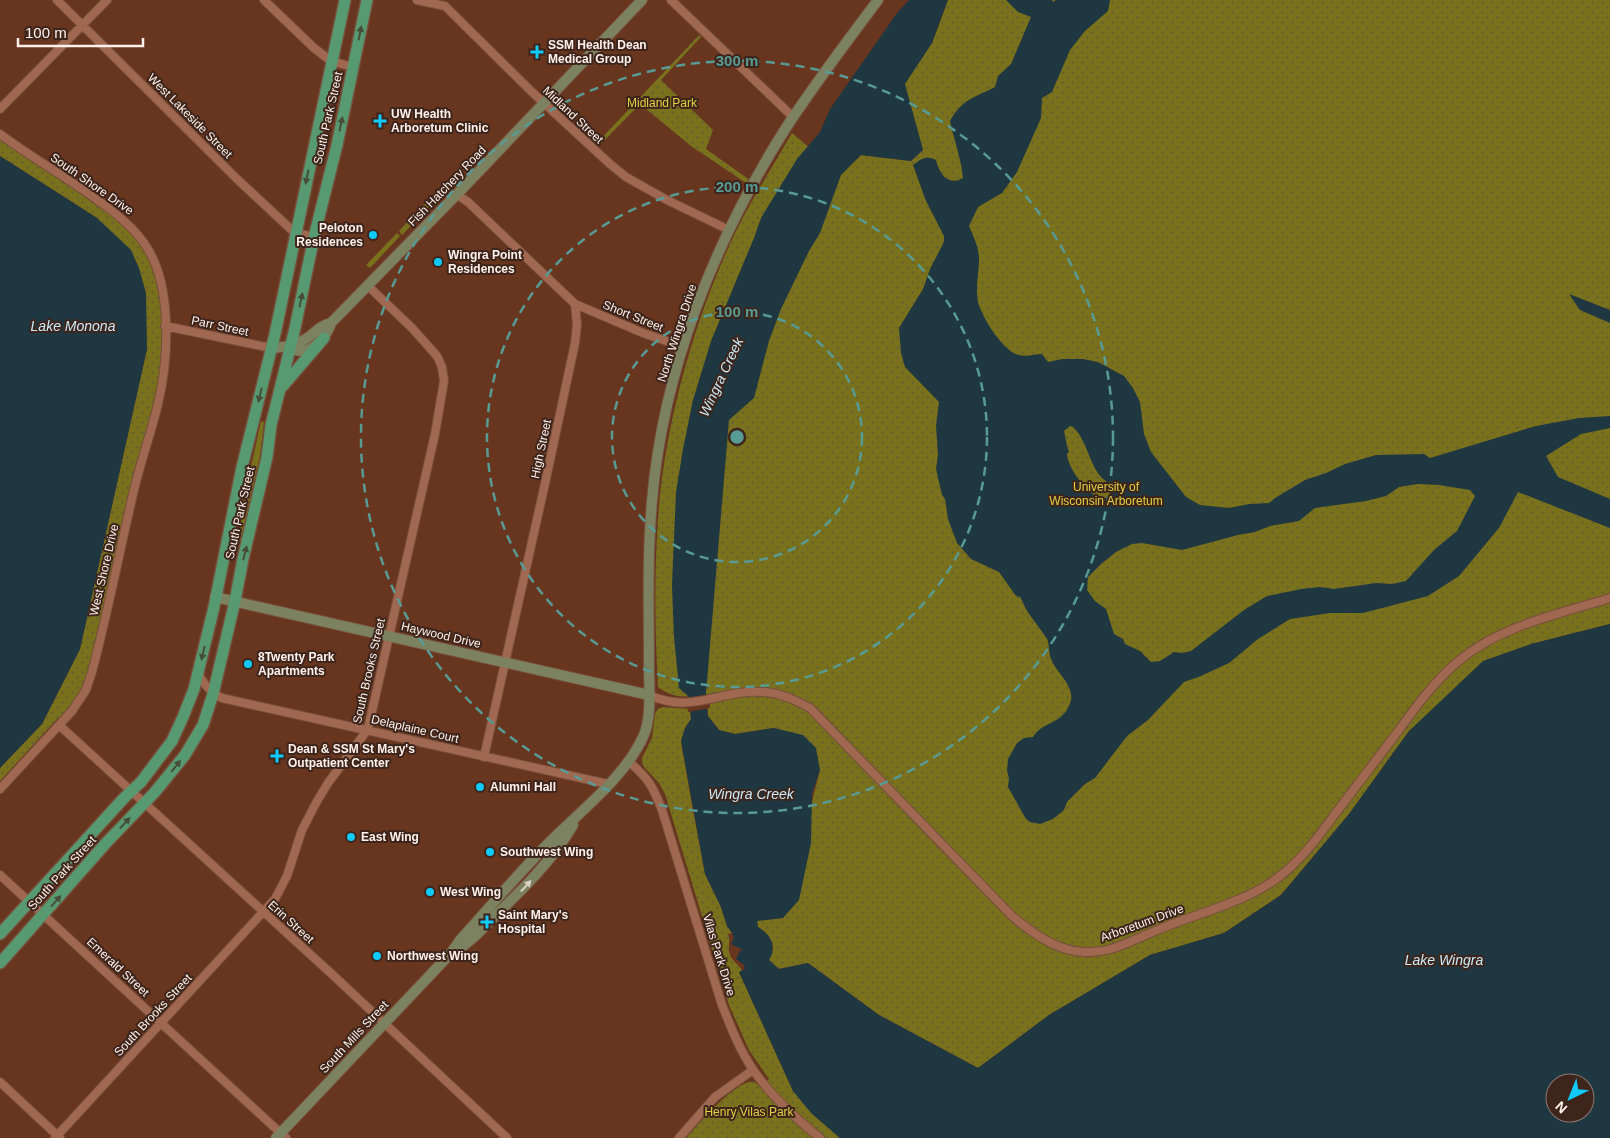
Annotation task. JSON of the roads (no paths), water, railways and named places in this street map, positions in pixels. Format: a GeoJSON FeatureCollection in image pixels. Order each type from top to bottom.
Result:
{"type":"FeatureCollection","features":[{"type":"Feature","properties":{"kind":"main road","name":"South Park Street"},"geometry":{"type":"LineString","coordinates":[[0,934],[156,763],[172,741],[183,717],[198,674],[242,467],[271,348],[345,0]]}},
{"type":"Feature","properties":{"kind":"main road","name":"South Park Street"},"geometry":{"type":"LineString","coordinates":[[0,963],[106,843],[145,803],[185,754],[203,725],[213,694],[236,601],[243,559],[264,472],[271,425],[295,328],[367,0]]}},
{"type":"Feature","properties":{"kind":"main road"},"geometry":{"type":"LineString","coordinates":[[279,391],[324,338]]}},
{"type":"Feature","properties":{"kind":"street","name":"West Lakeside Street"},"geometry":{"type":"LineString","coordinates":[[57,0],[295,233]]}},
{"type":"Feature","properties":{"kind":"street"},"geometry":{"type":"LineString","coordinates":[[0,109],[107,0]]}},
{"type":"Feature","properties":{"kind":"street"},"geometry":{"type":"LineString","coordinates":[[264,0],[314,48],[331,61],[353,67]]}},
{"type":"Feature","properties":{"kind":"street","name":"Midland Street"},"geometry":{"type":"LineString","coordinates":[[417,0],[437,2],[445,6],[544,102],[626,177],[667,200],[729,230]]}},
{"type":"Feature","properties":{"kind":"street","name":"Fish Hatchery Road"},"geometry":{"type":"LineString","coordinates":[[289,347],[299,352],[304,351],[324,338],[331,323],[642,0]]}},
{"type":"Feature","properties":{"kind":"street"},"geometry":{"type":"LineString","coordinates":[[671,0],[793,117]]}},
{"type":"Feature","properties":{"kind":"street","name":"North Wingra Drive"},"geometry":{"type":"LineString","coordinates":[[647,720],[648,561],[652,502],[655,472],[666,412],[684,347],[706,281],[729,230],[760,171],[793,117],[878,0]]}},
{"type":"Feature","properties":{"kind":"street","name":"South Shore Drive"},"geometry":{"type":"LineString","coordinates":[[0,134],[84,190],[131,226],[155,261],[165,302],[165,326]]}},
{"type":"Feature","properties":{"kind":"street"},"geometry":{"type":"LineString","coordinates":[[456,194],[468,202],[575,304]]}},
{"type":"Feature","properties":{"kind":"street"},"geometry":{"type":"LineString","coordinates":[[295,233],[314,237]]}},
{"type":"Feature","properties":{"kind":"street","name":"South Brooks Street"},"geometry":{"type":"LineString","coordinates":[[58,1137],[275,899],[287,876],[302,830],[319,797],[368,729],[435,434],[444,381],[442,367],[437,356],[412,328],[368,285]]}},
{"type":"Feature","properties":{"kind":"street","name":"Short Street"},"geometry":{"type":"LineString","coordinates":[[575,304],[643,333],[684,347]]}},
{"type":"Feature","properties":{"kind":"street","name":"High Street"},"geometry":{"type":"LineString","coordinates":[[484,757],[575,343],[577,326],[575,304]]}},
{"type":"Feature","properties":{"kind":"street","name":"Fish Hatchery Road"},"geometry":{"type":"LineString","coordinates":[[271,348],[289,347],[308,338],[321,326],[331,323]]}},
{"type":"Feature","properties":{"kind":"street","name":"Parr Street"},"geometry":{"type":"LineString","coordinates":[[165,326],[271,348]]}},
{"type":"Feature","properties":{"kind":"street","name":"West Shore Drive"},"geometry":{"type":"LineString","coordinates":[[0,789],[79,701],[92,672],[137,476],[158,403],[165,358],[165,326]]}},
{"type":"Feature","properties":{"kind":"street","name":"Haywood Drive"},"geometry":{"type":"LineString","coordinates":[[215,597],[505,662],[648,696],[661,701]]}},
{"type":"Feature","properties":{"kind":"street","name":"Arboretum Drive"},"geometry":{"type":"LineString","coordinates":[[661,701],[686,704],[741,693],[762,692],[785,695],[810,708],[1012,916],[1034,934],[1061,948],[1086,953],[1111,949],[1177,922],[1226,905],[1252,894],[1280,876],[1303,855],[1410,714],[1440,678],[1461,658],[1490,640],[1524,624],[1610,598]]}},
{"type":"Feature","properties":{"kind":"street"},"geometry":{"type":"LineString","coordinates":[[198,674],[213,694]]}},
{"type":"Feature","properties":{"kind":"street","name":"Delaplaine Court"},"geometry":{"type":"LineString","coordinates":[[213,694],[222,698],[608,784]]}},
{"type":"Feature","properties":{"kind":"street","name":"South Mills Street"},"geometry":{"type":"LineString","coordinates":[[281,1136],[451,953],[462,947],[474,936],[535,876],[564,841],[578,817],[628,761],[645,734],[647,720]]}},
{"type":"Feature","properties":{"kind":"street","name":"Erin Street"},"geometry":{"type":"LineString","coordinates":[[59,725],[385,1023],[507,1138]]}},
{"type":"Feature","properties":{"kind":"street","name":"Vilas Park Drive"},"geometry":{"type":"LineString","coordinates":[[628,761],[647,778],[653,788],[733,1034],[753,1070],[791,1112],[820,1138]]}},
{"type":"Feature","properties":{"kind":"street","name":"Emerald Street"},"geometry":{"type":"LineString","coordinates":[[0,874],[281,1136]]}},
{"type":"Feature","properties":{"kind":"street"},"geometry":{"type":"LineString","coordinates":[[679,1138],[715,1097],[753,1070]]}},
{"type":"Feature","properties":{"kind":"street"},"geometry":{"type":"LineString","coordinates":[[0,1082],[58,1137]]}},
{"type":"Feature","properties":{"kind":"water","name":"Lake Wingra"},"geometry":{"type":"Polygon","coordinates":[[[909,0],[948,0],[932,43],[905,84],[923,150],[911,161],[861,155],[841,175],[820,233],[809,251],[781,309],[769,341],[754,398],[729,420],[706,693],[708,716],[719,730],[735,734],[774,728],[803,735],[816,748],[820,770],[812,794],[811,843],[799,900],[783,918],[757,921],[758,927],[766,933],[771,941],[772,950],[769,960],[779,969],[808,963],[879,1015],[978,1068],[1049,1015],[1150,955],[1224,933],[1281,895],[1349,814],[1409,731],[1483,661],[1531,644],[1610,624],[1610,1138],[840,1138],[811,1113],[793,1091],[739,972],[745,969],[744,965],[736,959],[740,951],[743,950],[731,944],[734,938],[705,874],[681,741],[685,728],[691,719],[689,697],[679,688],[674,637],[672,585],[676,492],[693,400],[711,341],[761,218],[797,159],[820,132],[830,109],[897,13],[909,0]]]}},
{"type":"Feature","properties":{"kind":"water"},"geometry":{"type":"Polygon","coordinates":[[[1006,0],[1052,0],[1053,2],[1056,0],[1110,0],[1108,11],[1085,31],[1070,50],[1052,92],[1042,98],[1041,118],[1017,172],[1002,193],[978,207],[969,226],[979,255],[977,291],[980,308],[1000,341],[1006,348],[1019,355],[1042,354],[1048,362],[1062,359],[1083,359],[1098,362],[1124,376],[1140,402],[1144,434],[1151,452],[1186,497],[1200,505],[1229,508],[1269,503],[1305,480],[1345,464],[1376,455],[1424,454],[1430,458],[1536,426],[1579,418],[1610,416],[1610,428],[1581,434],[1546,456],[1558,477],[1610,499],[1610,528],[1518,492],[1499,528],[1459,576],[1428,596],[1363,613],[1330,613],[1290,619],[1258,639],[1229,663],[1184,682],[1148,720],[1127,736],[1095,778],[1085,784],[1067,802],[1064,810],[1053,819],[1040,824],[1026,819],[1008,787],[1008,759],[1017,743],[1024,738],[1033,737],[1042,728],[1061,717],[1069,706],[1071,693],[1051,658],[1047,639],[1027,611],[1020,597],[1016,596],[999,572],[971,559],[957,543],[948,519],[945,499],[942,495],[936,469],[938,455],[936,426],[939,402],[905,367],[901,353],[899,328],[923,289],[930,269],[944,242],[944,236],[926,201],[913,165],[924,158],[929,158],[936,160],[939,170],[949,180],[953,181],[963,178],[950,121],[964,103],[995,87],[998,76],[1011,64],[1031,17],[1018,12],[1006,0]],[[1070,426],[1064,431],[1069,452],[1067,454],[1068,460],[1075,475],[1094,495],[1106,498],[1110,494],[1106,481],[1096,470],[1078,433],[1070,426]],[[1418,484],[1399,487],[1386,496],[1366,501],[1315,508],[1299,521],[1270,526],[1255,532],[1182,550],[1142,543],[1132,544],[1116,552],[1088,577],[1087,590],[1095,601],[1106,609],[1114,634],[1123,639],[1125,644],[1140,651],[1151,662],[1160,661],[1174,652],[1191,651],[1244,610],[1267,596],[1301,589],[1320,587],[1334,589],[1406,581],[1434,550],[1457,531],[1475,496],[1470,490],[1418,484]]]}},
{"type":"Feature","properties":{"kind":"water","name":"Lake Monona"},"geometry":{"type":"Polygon","coordinates":[[[0,156],[97,218],[131,250],[139,268],[146,293],[147,349],[80,649],[42,724],[0,768],[0,156]]]}},
{"type":"Feature","properties":{"kind":"water"},"geometry":{"type":"Polygon","coordinates":[[[1569,294],[1610,310],[1610,323],[1580,310],[1569,294]]]}},
{"type":"Feature","properties":{"kind":"place","name":"SSM Health Dean Medical Group"},"geometry":{"type":"Point","coordinates":[537,52]}},
{"type":"Feature","properties":{"kind":"place","name":"UW Health Arboretum Clinic"},"geometry":{"type":"Point","coordinates":[380,121]}},
{"type":"Feature","properties":{"kind":"place","name":"Peloton Residences"},"geometry":{"type":"Point","coordinates":[373,235]}},
{"type":"Feature","properties":{"kind":"place","name":"Wingra Point Residences"},"geometry":{"type":"Point","coordinates":[438,262]}},
{"type":"Feature","properties":{"kind":"place","name":"8Twenty Park Apartments"},"geometry":{"type":"Point","coordinates":[248,664]}},
{"type":"Feature","properties":{"kind":"place","name":"Dean & SSM St Mary's Outpatient Center"},"geometry":{"type":"Point","coordinates":[277,756]}},
{"type":"Feature","properties":{"kind":"place","name":"Alumni Hall"},"geometry":{"type":"Point","coordinates":[480,787]}},
{"type":"Feature","properties":{"kind":"place","name":"East Wing"},"geometry":{"type":"Point","coordinates":[351,837]}},
{"type":"Feature","properties":{"kind":"place","name":"Southwest Wing"},"geometry":{"type":"Point","coordinates":[490,852]}},
{"type":"Feature","properties":{"kind":"place","name":"West Wing"},"geometry":{"type":"Point","coordinates":[430,892]}},
{"type":"Feature","properties":{"kind":"place","name":"Saint Mary's Hospital"},"geometry":{"type":"Point","coordinates":[487,922]}},
{"type":"Feature","properties":{"kind":"place","name":"Northwest Wing"},"geometry":{"type":"Point","coordinates":[377,956]}},
{"type":"Feature","properties":{"kind":"park label","name":"Midland Park"},"geometry":{"type":"Point","coordinates":[662,103]}},
{"type":"Feature","properties":{"kind":"park label","name":"University of Wisconsin Arboretum"},"geometry":{"type":"Point","coordinates":[1106,494]}},
{"type":"Feature","properties":{"kind":"park label","name":"Henry Vilas Park"},"geometry":{"type":"Point","coordinates":[749,1112]}},
{"type":"Feature","properties":{"kind":"water label","name":"Wingra Creek"},"geometry":{"type":"Point","coordinates":[721,377]}},
{"type":"Feature","properties":{"kind":"water label","name":"Wingra Creek"},"geometry":{"type":"Point","coordinates":[751,794]}}]}
